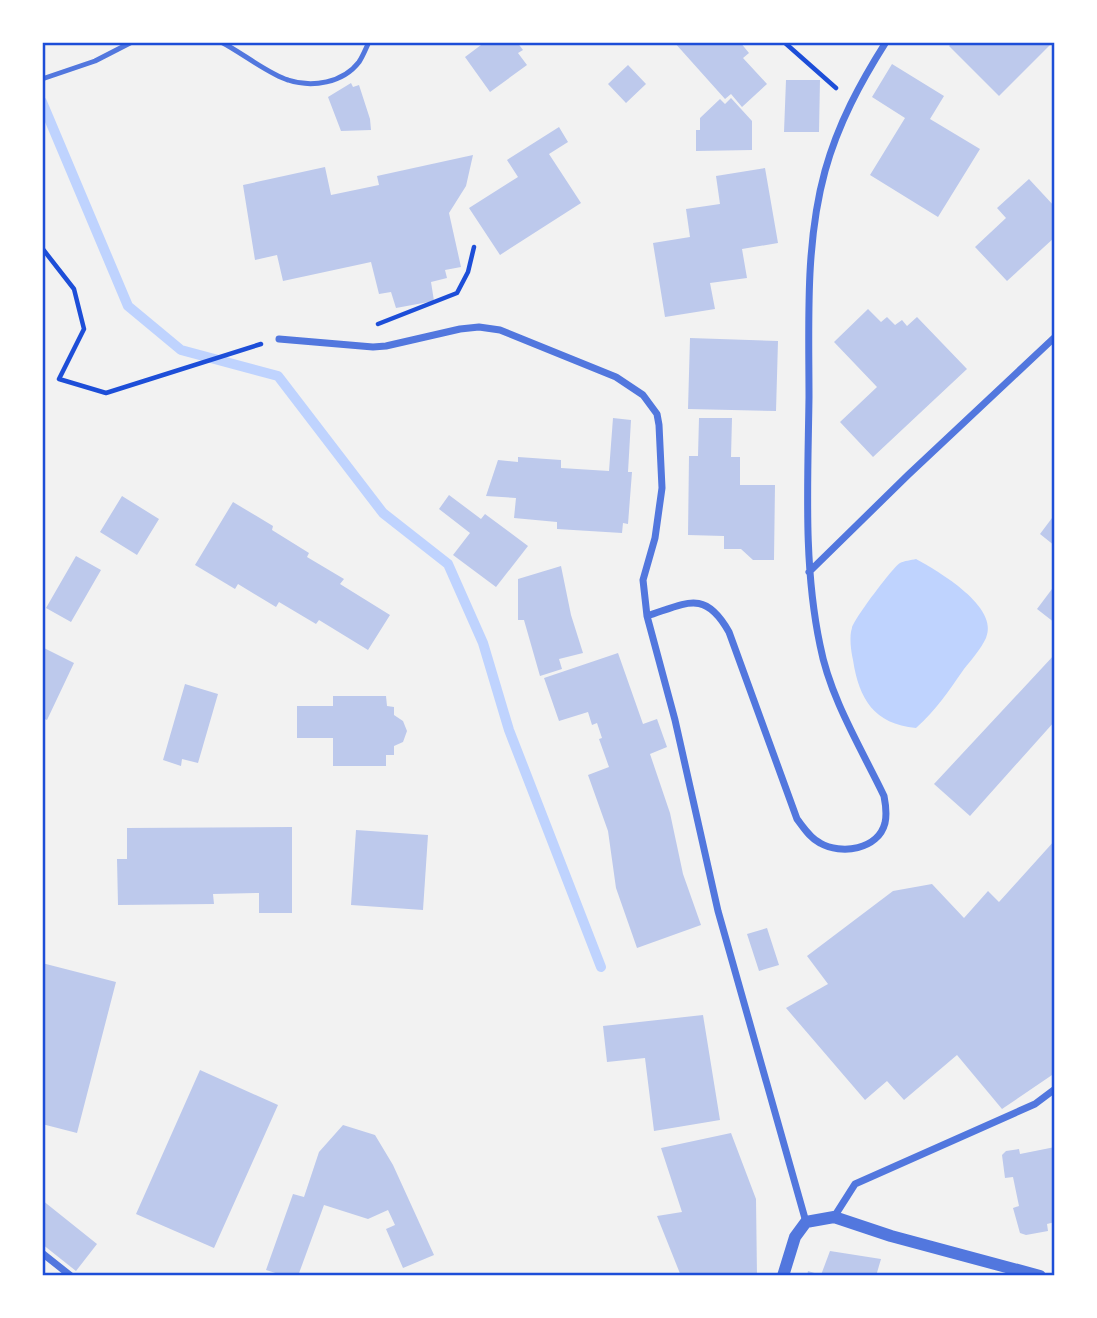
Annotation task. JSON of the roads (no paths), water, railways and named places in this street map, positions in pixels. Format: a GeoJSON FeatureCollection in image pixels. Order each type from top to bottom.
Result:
{"type":"FeatureCollection","features":[{"type":"Feature","properties":{"kind":"street"},"geometry":{"type":"LineString","coordinates":[[647,616],[685,604],[704,604],[713,608],[729,632],[797,819],[819,843],[841,849],[862,847],[876,840],[884,827],[887,812],[884,796],[829,678],[820,646],[810,572],[807,520],[810,288],[813,246],[825,171],[851,102],[886,42]]}},
{"type":"Feature","properties":{"kind":"street"},"geometry":{"type":"LineString","coordinates":[[279,339],[373,347],[460,329],[479,327],[500,330],[617,377],[652,404],[659,425],[662,488],[655,538],[643,580],[647,616],[676,720],[718,911],[806,1222]]}},
{"type":"Feature","properties":{"kind":"street"},"geometry":{"type":"LineString","coordinates":[[810,572],[908,475],[1055,337]]}},
{"type":"Feature","properties":{"kind":"street"},"geometry":{"type":"LineString","coordinates":[[834,1217],[855,1184],[1034,1104],[1055,1089]]}},
{"type":"Feature","properties":{"kind":"street"},"geometry":{"type":"LineString","coordinates":[[783,1276],[795,1237],[806,1222],[834,1217],[891,1236],[1040,1276]]}},
{"type":"Feature","properties":{"kind":"street"},"geometry":{"type":"LineString","coordinates":[[42,1253],[71,1276]]}},
{"type":"Feature","properties":{"kind":"lane"},"geometry":{"type":"LineString","coordinates":[[42,79],[94,61],[132,42]]}},
{"type":"Feature","properties":{"kind":"lane"},"geometry":{"type":"LineString","coordinates":[[221,42],[287,80],[311,84],[327,82],[345,75],[358,62],[369,42]]}},
{"type":"Feature","properties":{"kind":"water"},"geometry":{"type":"Polygon","coordinates":[[[916,559],[964,591],[984,614],[988,626],[986,638],[979,650],[936,707],[916,728],[889,721],[879,715],[864,698],[859,687],[850,639],[854,623],[890,574],[900,563],[916,559]]]}},
{"type":"Feature","properties":{"kind":"waterway"},"geometry":{"type":"LineString","coordinates":[[42,102],[128,306],[181,350],[278,376],[383,513],[448,564],[483,643],[509,730],[601,967]]}}]}
